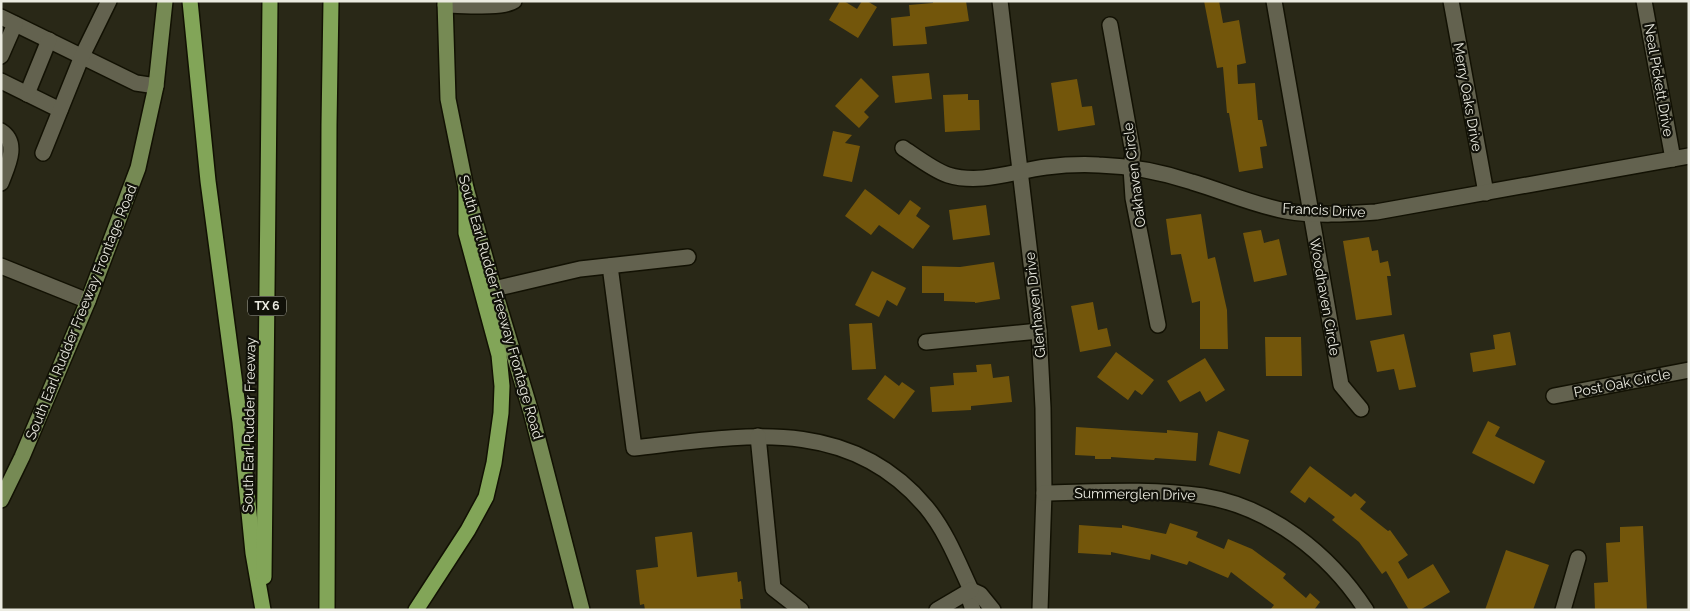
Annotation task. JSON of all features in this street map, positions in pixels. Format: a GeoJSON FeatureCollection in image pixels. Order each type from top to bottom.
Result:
{"type":"FeatureCollection","features":[{"type":"Feature","properties":{"kind":"highway"},"geometry":{"type":"LineString","coordinates":[[190,1],[208,181],[240,422],[253,553],[264,610]]}},
{"type":"Feature","properties":{"kind":"highway","name":"South Earl Rudder Freeway"},"geometry":{"type":"LineString","coordinates":[[264,610],[270,1]]}},
{"type":"Feature","properties":{"kind":"highway"},"geometry":{"type":"LineString","coordinates":[[327,610],[331,1]]}},
{"type":"Feature","properties":{"kind":"highway"},"geometry":{"type":"LineString","coordinates":[[416,610],[468,530],[486,497],[494,463],[501,413],[502,386],[499,355],[466,233],[466,188]]}},
{"type":"Feature","properties":{"kind":"main road","name":"South Earl Rudder Freeway Frontage Road"},"geometry":{"type":"LineString","coordinates":[[1,500],[22,457],[88,302],[138,168],[150,123],[156,86],[165,1]]}},
{"type":"Feature","properties":{"kind":"main road","name":"South Earl Rudder Freeway Frontage Road"},"geometry":{"type":"LineString","coordinates":[[445,3],[448,99],[466,188],[531,412],[582,610]]}},
{"type":"Feature","properties":{"kind":"street"},"geometry":{"type":"LineString","coordinates":[[43,153],[82,56],[109,1]]}},
{"type":"Feature","properties":{"kind":"street"},"geometry":{"type":"LineString","coordinates":[[445,3],[494,6],[510,4],[514,1]]}},
{"type":"Feature","properties":{"kind":"street","name":"Glenhaven Drive"},"geometry":{"type":"LineString","coordinates":[[1000,1],[1039,331],[1043,408],[1044,493],[1040,610]]}},
{"type":"Feature","properties":{"kind":"street","name":"Woodhaven Circle"},"geometry":{"type":"LineString","coordinates":[[1274,1],[1341,385],[1361,409]]}},
{"type":"Feature","properties":{"kind":"street","name":"Merry Oaks Drive"},"geometry":{"type":"LineString","coordinates":[[1451,1],[1486,193]]}},
{"type":"Feature","properties":{"kind":"street","name":"Neal Pickett Drive"},"geometry":{"type":"LineString","coordinates":[[1644,1],[1673,159]]}},
{"type":"Feature","properties":{"kind":"street"},"geometry":{"type":"LineString","coordinates":[[1,56],[8,21],[136,83],[156,86]]}},
{"type":"Feature","properties":{"kind":"street","name":"Oakhaven Circle"},"geometry":{"type":"LineString","coordinates":[[1110,25],[1133,153],[1131,168],[1133,198],[1158,325]]}},
{"type":"Feature","properties":{"kind":"street"},"geometry":{"type":"LineString","coordinates":[[27,94],[49,40]]}},
{"type":"Feature","properties":{"kind":"street"},"geometry":{"type":"LineString","coordinates":[[1,81],[60,110]]}},
{"type":"Feature","properties":{"kind":"street"},"geometry":{"type":"LineString","coordinates":[[1,131],[10,140],[11,147],[11,157],[1,183]]}},
{"type":"Feature","properties":{"kind":"street","name":"Francis Drive"},"geometry":{"type":"LineString","coordinates":[[903,148],[947,175],[964,179],[1020,173],[1044,167],[1099,165],[1131,168],[1170,176],[1247,201],[1286,211],[1344,214],[1376,212],[1689,156]]}},
{"type":"Feature","properties":{"kind":"street"},"geometry":{"type":"LineString","coordinates":[[494,289],[560,273],[688,258]]}},
{"type":"Feature","properties":{"kind":"street"},"geometry":{"type":"LineString","coordinates":[[1,266],[88,302]]}},
{"type":"Feature","properties":{"kind":"street"},"geometry":{"type":"LineString","coordinates":[[610,266],[634,448],[720,438],[758,436],[812,440],[851,451],[880,466],[913,492],[927,508],[939,525],[971,590],[970,601],[973,610]]}},
{"type":"Feature","properties":{"kind":"street"},"geometry":{"type":"LineString","coordinates":[[926,342],[1039,331]]}},
{"type":"Feature","properties":{"kind":"street","name":"Post Oak Circle"},"geometry":{"type":"LineString","coordinates":[[1554,396],[1689,370]]}},
{"type":"Feature","properties":{"kind":"street"},"geometry":{"type":"LineString","coordinates":[[758,436],[773,588],[801,610]]}},
{"type":"Feature","properties":{"kind":"street","name":"Summerglen Drive"},"geometry":{"type":"LineString","coordinates":[[1044,493],[1165,492],[1204,496],[1247,508],[1278,523],[1302,540],[1328,563],[1356,594],[1366,610]]}},
{"type":"Feature","properties":{"kind":"street"},"geometry":{"type":"LineString","coordinates":[[1563,610],[1578,558]]}},
{"type":"Feature","properties":{"kind":"street"},"geometry":{"type":"LineString","coordinates":[[937,610],[971,590]]}},
{"type":"Feature","properties":{"kind":"street"},"geometry":{"type":"LineString","coordinates":[[971,590],[980,594],[994,610]]}},
{"type":"Feature","properties":{"kind":"building"},"geometry":{"type":"Polygon","coordinates":[[[840,1],[844,1],[857,9],[862,1],[867,1],[877,7],[858,38],[829,20],[840,1]]]}},
{"type":"Feature","properties":{"kind":"building"},"geometry":{"type":"Polygon","coordinates":[[[933,1],[966,1],[969,21],[925,27],[927,44],[893,46],[891,18],[910,16],[909,5],[933,3],[933,1]]]}},
{"type":"Feature","properties":{"kind":"building"},"geometry":{"type":"Polygon","coordinates":[[[1204,1],[1219,1],[1223,23],[1239,20],[1246,63],[1237,65],[1238,84],[1255,83],[1258,120],[1262,120],[1267,146],[1260,147],[1263,168],[1239,172],[1229,113],[1227,113],[1223,67],[1217,68],[1204,1]]]}},
{"type":"Feature","properties":{"kind":"building"},"geometry":{"type":"Polygon","coordinates":[[[929,73],[932,99],[895,103],[892,76],[929,73]]]}},
{"type":"Feature","properties":{"kind":"building"},"geometry":{"type":"Polygon","coordinates":[[[861,78],[879,96],[864,112],[869,117],[859,128],[835,106],[861,78]]]}},
{"type":"Feature","properties":{"kind":"building"},"geometry":{"type":"Polygon","coordinates":[[[1077,79],[1082,107],[1092,106],[1095,125],[1058,131],[1051,83],[1077,79]]]}},
{"type":"Feature","properties":{"kind":"building"},"geometry":{"type":"Polygon","coordinates":[[[968,94],[968,100],[979,100],[980,130],[945,132],[943,95],[968,94]]]}},
{"type":"Feature","properties":{"kind":"building"},"geometry":{"type":"Polygon","coordinates":[[[833,131],[852,135],[845,143],[860,146],[852,182],[823,176],[833,131]]]}},
{"type":"Feature","properties":{"kind":"building"},"geometry":{"type":"Polygon","coordinates":[[[865,189],[899,215],[910,200],[921,208],[916,216],[930,226],[913,249],[879,225],[871,235],[845,216],[865,189]]]}},
{"type":"Feature","properties":{"kind":"building"},"geometry":{"type":"Polygon","coordinates":[[[986,205],[990,235],[953,240],[949,210],[986,205]]]}},
{"type":"Feature","properties":{"kind":"building"},"geometry":{"type":"Polygon","coordinates":[[[1201,214],[1208,259],[1215,257],[1227,310],[1228,349],[1200,349],[1200,301],[1192,303],[1181,254],[1171,255],[1166,219],[1201,214]]]}},
{"type":"Feature","properties":{"kind":"building"},"geometry":{"type":"Polygon","coordinates":[[[1261,230],[1264,243],[1279,239],[1287,275],[1254,282],[1243,233],[1261,230]]]}},
{"type":"Feature","properties":{"kind":"building"},"geometry":{"type":"Polygon","coordinates":[[[1369,237],[1372,251],[1378,250],[1380,263],[1388,261],[1391,276],[1387,276],[1392,315],[1356,320],[1343,241],[1369,237]]]}},
{"type":"Feature","properties":{"kind":"building"},"geometry":{"type":"Polygon","coordinates":[[[994,262],[1000,299],[975,303],[944,301],[944,293],[922,293],[922,266],[960,267],[994,262]]]}},
{"type":"Feature","properties":{"kind":"building"},"geometry":{"type":"Polygon","coordinates":[[[872,271],[906,288],[897,306],[887,300],[879,317],[855,305],[872,271]]]}},
{"type":"Feature","properties":{"kind":"building"},"geometry":{"type":"Polygon","coordinates":[[[1093,302],[1098,330],[1107,328],[1111,346],[1080,352],[1071,306],[1093,302]]]}},
{"type":"Feature","properties":{"kind":"building"},"geometry":{"type":"Polygon","coordinates":[[[872,323],[876,369],[852,370],[849,324],[872,323]]]}},
{"type":"Feature","properties":{"kind":"building"},"geometry":{"type":"Polygon","coordinates":[[[1510,332],[1516,365],[1473,372],[1470,353],[1495,349],[1493,335],[1510,332]]]}},
{"type":"Feature","properties":{"kind":"building"},"geometry":{"type":"Polygon","coordinates":[[[1404,334],[1416,387],[1399,390],[1394,369],[1377,372],[1370,341],[1404,334]]]}},
{"type":"Feature","properties":{"kind":"building"},"geometry":{"type":"Polygon","coordinates":[[[1265,337],[1301,337],[1302,376],[1266,376],[1265,337]]]}},
{"type":"Feature","properties":{"kind":"building"},"geometry":{"type":"Polygon","coordinates":[[[1116,352],[1154,380],[1142,395],[1135,390],[1128,400],[1097,377],[1116,352]]]}},
{"type":"Feature","properties":{"kind":"building"},"geometry":{"type":"Polygon","coordinates":[[[1205,358],[1225,390],[1206,402],[1200,391],[1180,402],[1167,381],[1205,358]]]}},
{"type":"Feature","properties":{"kind":"building"},"geometry":{"type":"Polygon","coordinates":[[[991,364],[993,378],[1009,376],[1012,402],[971,406],[971,410],[932,412],[930,387],[954,385],[953,373],[977,372],[976,365],[991,364]]]}},
{"type":"Feature","properties":{"kind":"building"},"geometry":{"type":"Polygon","coordinates":[[[885,375],[899,386],[902,382],[915,391],[894,419],[867,399],[885,375]]]}},
{"type":"Feature","properties":{"kind":"building"},"geometry":{"type":"Polygon","coordinates":[[[1488,421],[1500,427],[1495,436],[1545,461],[1534,484],[1472,453],[1488,421]]]}},
{"type":"Feature","properties":{"kind":"building"},"geometry":{"type":"Polygon","coordinates":[[[1076,427],[1167,433],[1167,430],[1198,433],[1196,461],[1111,457],[1111,459],[1095,459],[1095,456],[1075,455],[1076,427]]]}},
{"type":"Feature","properties":{"kind":"building"},"geometry":{"type":"Polygon","coordinates":[[[1218,431],[1249,440],[1240,474],[1209,465],[1218,431]]]}},
{"type":"Feature","properties":{"kind":"building"},"geometry":{"type":"Polygon","coordinates":[[[1310,466],[1351,497],[1355,493],[1366,502],[1360,509],[1388,531],[1390,530],[1408,555],[1398,562],[1408,579],[1433,564],[1450,592],[1420,610],[1409,610],[1386,571],[1382,574],[1359,542],[1332,520],[1335,517],[1309,497],[1305,503],[1290,492],[1310,466]]]}},
{"type":"Feature","properties":{"kind":"building"},"geometry":{"type":"Polygon","coordinates":[[[1170,523],[1198,532],[1196,537],[1224,549],[1228,539],[1252,549],[1286,574],[1283,578],[1306,598],[1310,593],[1320,602],[1314,610],[1270,610],[1274,605],[1231,572],[1228,578],[1189,561],[1187,565],[1151,554],[1150,560],[1111,552],[1111,555],[1078,553],[1079,525],[1122,528],[1122,525],[1166,534],[1170,523]]]}},
{"type":"Feature","properties":{"kind":"building"},"geometry":{"type":"Polygon","coordinates":[[[1643,526],[1647,610],[1595,610],[1594,583],[1608,582],[1606,543],[1620,542],[1620,527],[1643,526]]]}},
{"type":"Feature","properties":{"kind":"building"},"geometry":{"type":"Polygon","coordinates":[[[692,532],[697,577],[737,572],[738,582],[741,581],[743,599],[740,599],[741,610],[645,610],[644,604],[640,605],[636,570],[658,567],[655,537],[692,532]]]}},
{"type":"Feature","properties":{"kind":"building"},"geometry":{"type":"Polygon","coordinates":[[[1506,550],[1549,565],[1533,610],[1485,610],[1506,550]]]}}]}
